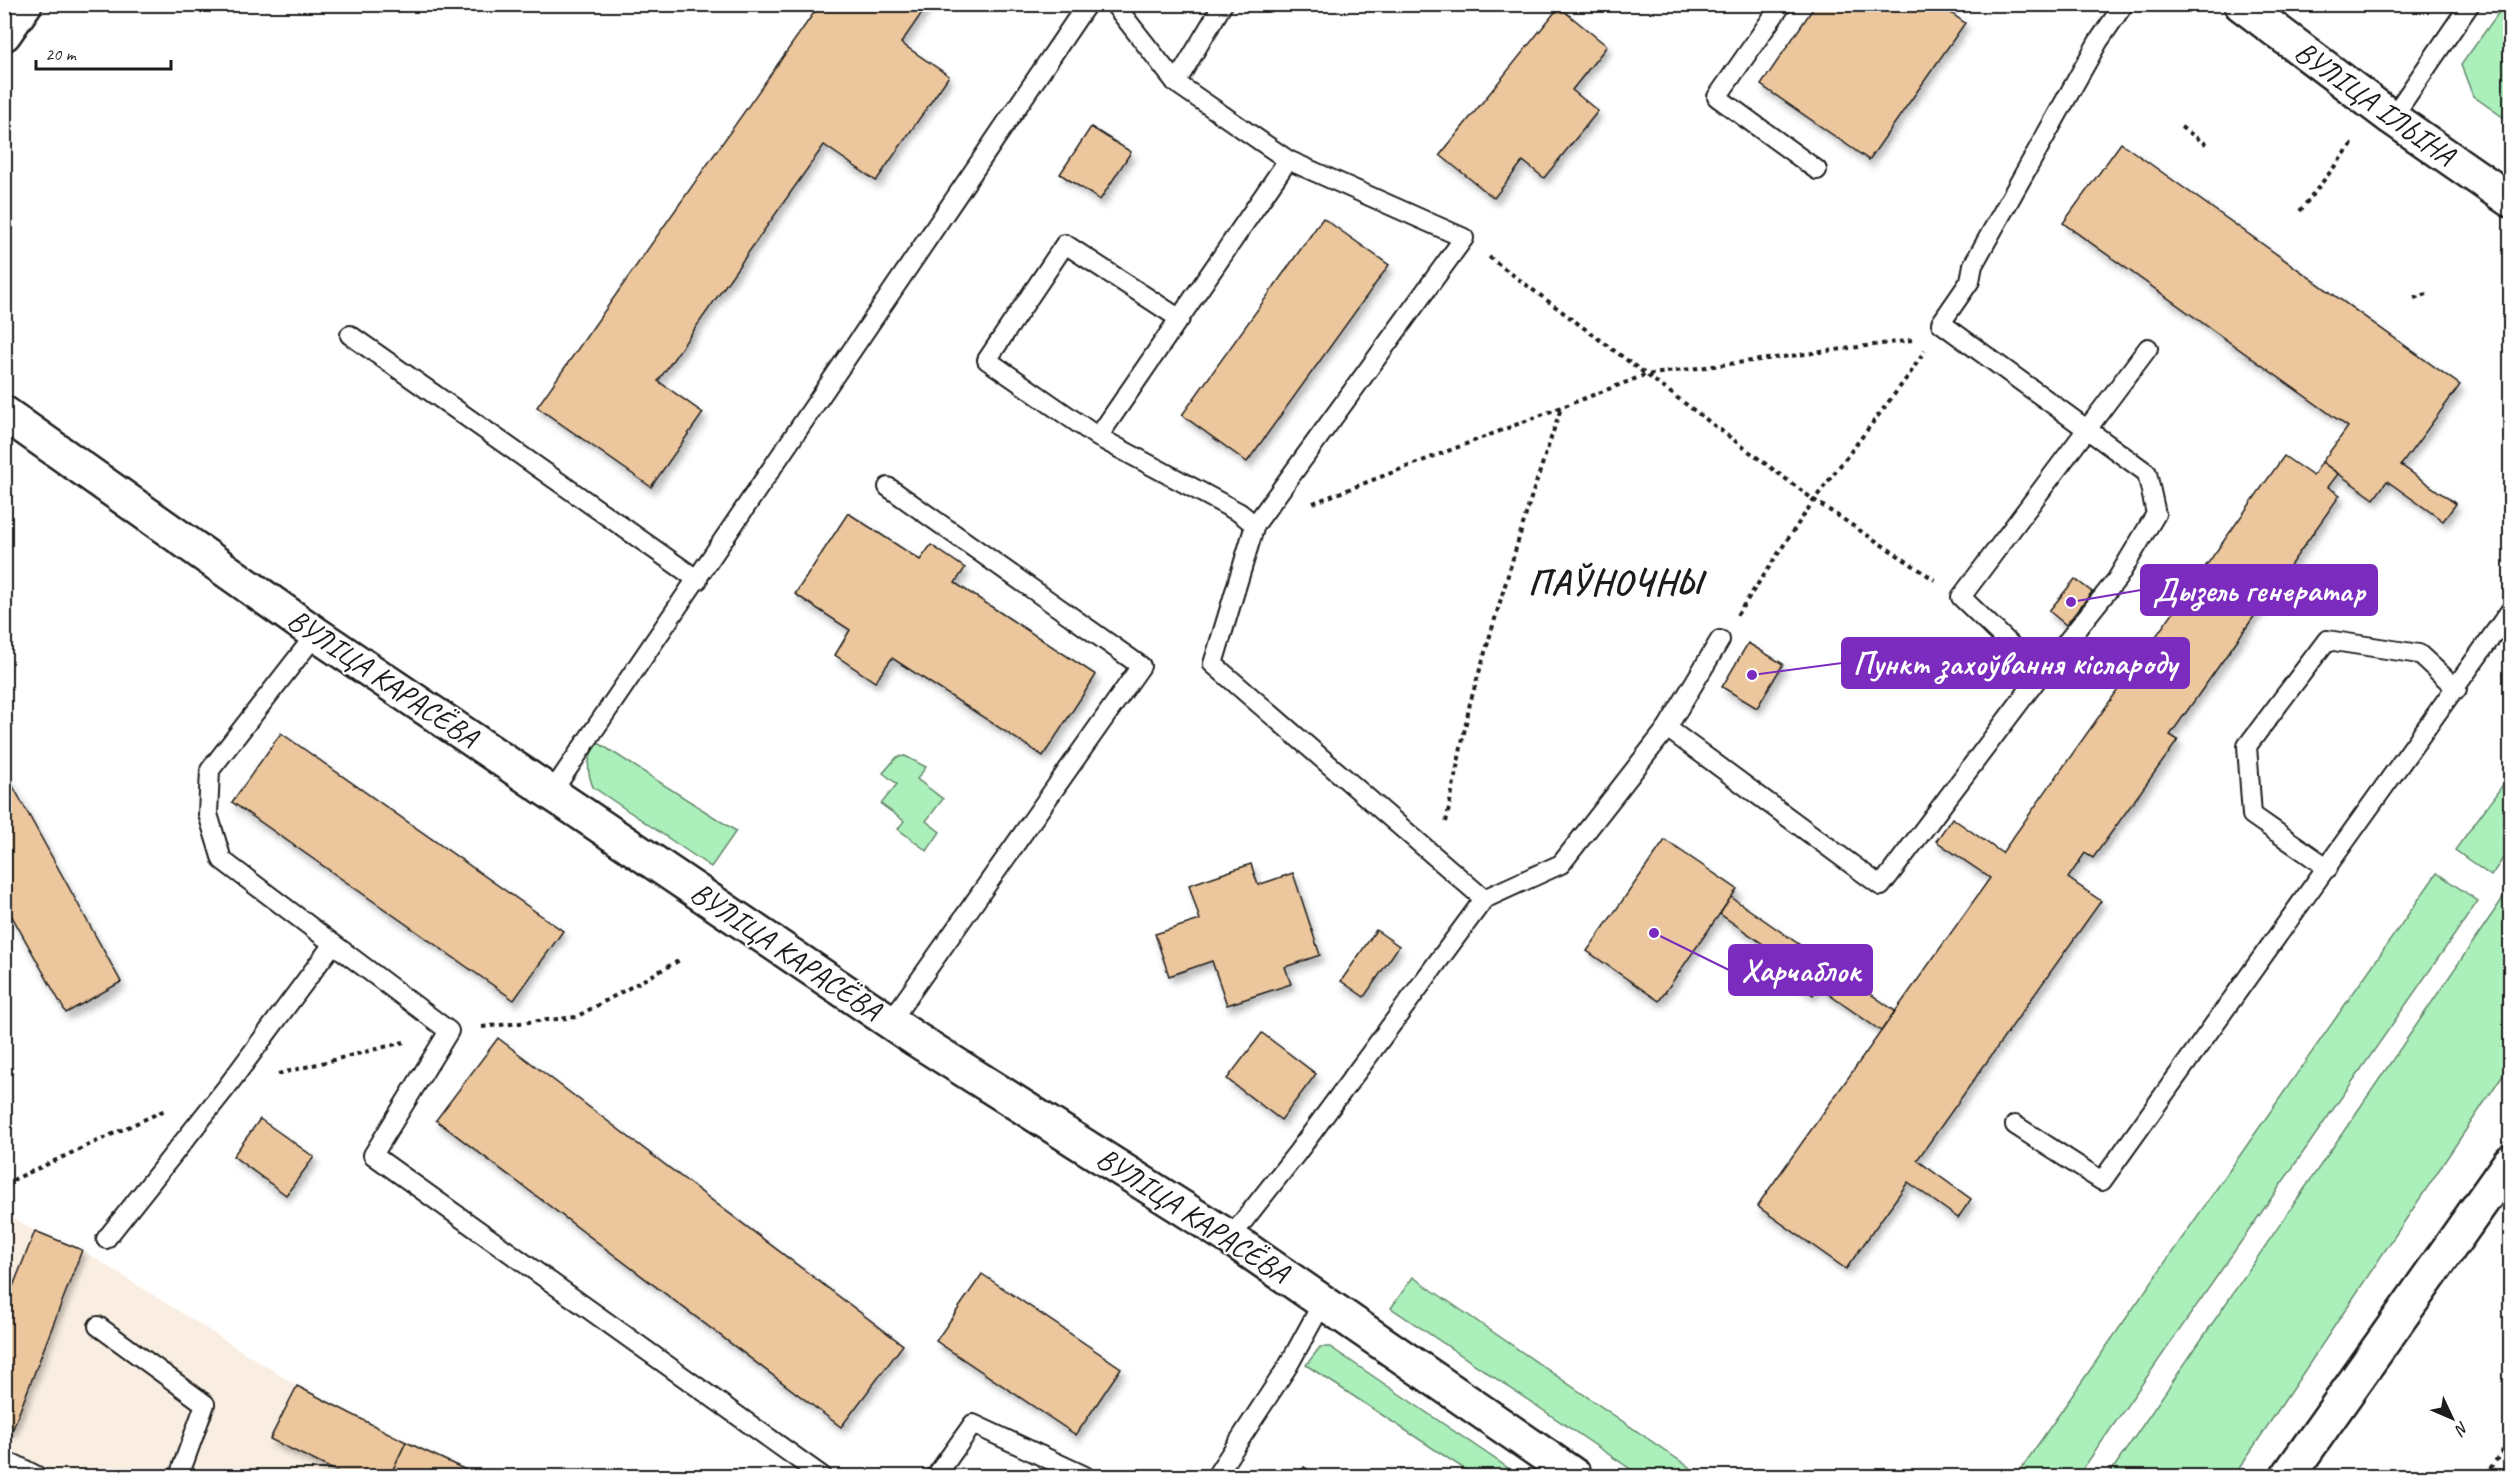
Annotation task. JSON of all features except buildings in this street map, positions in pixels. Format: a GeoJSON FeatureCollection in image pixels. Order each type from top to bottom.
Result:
{"type":"FeatureCollection","features":[{"type":"Feature","properties":{"kind":"street"},"geometry":{"type":"LineString","coordinates":[[4,34],[25,4]]}},
{"type":"Feature","properties":{"kind":"street","name":"ВУЛІЦА ІЛЬІНА"},"geometry":{"type":"LineString","coordinates":[[2241,4],[2392,118],[2511,200]]}},
{"type":"Feature","properties":{"kind":"street","name":"ВУЛІЦА КАРАСЁВА"},"geometry":{"type":"LineString","coordinates":[[4,413],[316,634],[890,1022],[1324,1300],[1575,1476]]}},
{"type":"Feature","properties":{"kind":"street"},"geometry":{"type":"LineString","coordinates":[[2288,1476],[2511,1162]]}},
{"type":"Feature","properties":{"kind":"lane"},"geometry":{"type":"LineString","coordinates":[[552,792],[1087,4]]}},
{"type":"Feature","properties":{"kind":"lane"},"geometry":{"type":"LineString","coordinates":[[1114,4],[1176,83],[1288,160],[1464,238],[1256,525],[1214,664],[1484,900]]}},
{"type":"Feature","properties":{"kind":"lane"},"geometry":{"type":"LineString","coordinates":[[1176,83],[1223,4]]}},
{"type":"Feature","properties":{"kind":"lane"},"geometry":{"type":"LineString","coordinates":[[1782,4],[1717,97],[1818,170]]}},
{"type":"Feature","properties":{"kind":"lane"},"geometry":{"type":"LineString","coordinates":[[1667,728],[1881,886],[2041,674],[2117,579],[2156,514],[2146,473],[1941,323],[1970,281],[1973,265],[2098,42],[2124,4]]}},
{"type":"Feature","properties":{"kind":"lane"},"geometry":{"type":"LineString","coordinates":[[2392,118],[2470,4]]}},
{"type":"Feature","properties":{"kind":"lane"},"geometry":{"type":"LineString","coordinates":[[1098,437],[1288,160]]}},
{"type":"Feature","properties":{"kind":"lane"},"geometry":{"type":"LineString","coordinates":[[1180,319],[1065,244],[987,360],[1098,437],[1240,513],[1256,525]]}},
{"type":"Feature","properties":{"kind":"lane"},"geometry":{"type":"LineString","coordinates":[[350,335],[698,580]]}},
{"type":"Feature","properties":{"kind":"lane"},"geometry":{"type":"LineString","coordinates":[[2041,674],[1961,597],[2148,348]]}},
{"type":"Feature","properties":{"kind":"lane"},"geometry":{"type":"LineString","coordinates":[[888,487],[1141,666],[890,1022]]}},
{"type":"Feature","properties":{"kind":"lane"},"geometry":{"type":"LineString","coordinates":[[2015,1125],[2102,1181],[2511,611]]}},
{"type":"Feature","properties":{"kind":"lane"},"geometry":{"type":"LineString","coordinates":[[316,634],[210,770],[208,814],[222,860],[449,1031],[373,1155],[822,1476]]}},
{"type":"Feature","properties":{"kind":"lane"},"geometry":{"type":"LineString","coordinates":[[1230,1238],[1297,1153],[1484,900],[1561,864],[1667,728],[1720,640]]}},
{"type":"Feature","properties":{"kind":"lane"},"geometry":{"type":"LineString","coordinates":[[2328,868],[2252,815],[2247,746],[2327,640],[2419,654],[2457,689]]}},
{"type":"Feature","properties":{"kind":"lane"},"geometry":{"type":"LineString","coordinates":[[106,1239],[226,1088],[333,944]]}},
{"type":"Feature","properties":{"kind":"lane"},"geometry":{"type":"LineString","coordinates":[[1216,1476],[1288,1366],[1324,1300]]}},
{"type":"Feature","properties":{"kind":"lane"},"geometry":{"type":"LineString","coordinates":[[98,1326],[206,1404],[179,1476]]}},
{"type":"Feature","properties":{"kind":"lane"},"geometry":{"type":"LineString","coordinates":[[936,1476],[973,1424],[1085,1476]]}},
{"type":"Feature","properties":{"kind":"lane"},"geometry":{"type":"LineString","coordinates":[[16,1465],[38,1476]]}},
{"type":"Feature","properties":{"kind":"path"},"geometry":{"type":"LineString","coordinates":[[2181,127],[2206,144]]}},
{"type":"Feature","properties":{"kind":"path"},"geometry":{"type":"LineString","coordinates":[[2300,211],[2356,140]]}},
{"type":"Feature","properties":{"kind":"path"},"geometry":{"type":"LineString","coordinates":[[1464,238],[1814,500],[1961,597]]}},
{"type":"Feature","properties":{"kind":"path"},"geometry":{"type":"LineString","coordinates":[[2414,298],[2430,293]]}},
{"type":"Feature","properties":{"kind":"path"},"geometry":{"type":"LineString","coordinates":[[1256,525],[1645,375],[1918,339],[1941,323]]}},
{"type":"Feature","properties":{"kind":"path"},"geometry":{"type":"LineString","coordinates":[[1720,640],[1814,500],[1909,375],[1941,323]]}},
{"type":"Feature","properties":{"kind":"path"},"geometry":{"type":"LineString","coordinates":[[1437,861],[1470,704],[1530,501],[1562,407]]}},
{"type":"Feature","properties":{"kind":"path"},"geometry":{"type":"LineString","coordinates":[[4,1184],[156,1113],[226,1088],[449,1031],[576,1017],[680,960]]}},
{"type":"Feature","properties":{"kind":"path"},"geometry":{"type":"LineString","coordinates":[[2485,1476],[2511,1440]]}},
{"type":"Feature","properties":{"kind":"shaded area"},"geometry":{"type":"Polygon","coordinates":[[[15,1219],[35,1231],[82,1250],[297,1386],[479,1476],[5,1476],[4,1224],[15,1219]]]}},
{"type":"Feature","properties":{"kind":"green space"},"geometry":{"type":"Polygon","coordinates":[[[2504,5],[2510,5],[2510,122],[2473,96],[2461,65],[2504,5]]]}},
{"type":"Feature","properties":{"kind":"green space"},"geometry":{"type":"Polygon","coordinates":[[[597,742],[736,831],[711,867],[593,787],[589,775],[589,764],[591,753],[597,742]]]}},
{"type":"Feature","properties":{"kind":"green space"},"geometry":{"type":"Polygon","coordinates":[[[905,756],[926,767],[917,779],[943,799],[926,821],[940,832],[927,851],[898,829],[904,821],[881,804],[897,784],[883,773],[897,757],[905,756]]]}},
{"type":"Feature","properties":{"kind":"green space"},"geometry":{"type":"Polygon","coordinates":[[[2510,775],[2510,848],[2491,876],[2455,850],[2510,775]]]}},
{"type":"Feature","properties":{"kind":"green space"},"geometry":{"type":"Polygon","coordinates":[[[2437,873],[2478,901],[2078,1476],[2016,1476],[2437,873]]]}},
{"type":"Feature","properties":{"kind":"green space"},"geometry":{"type":"Polygon","coordinates":[[[2510,888],[2510,1064],[2234,1476],[2108,1476],[2510,888]]]}},
{"type":"Feature","properties":{"kind":"green space"},"geometry":{"type":"Polygon","coordinates":[[[1413,1277],[1702,1476],[1641,1476],[1391,1308],[1413,1277]]]}},
{"type":"Feature","properties":{"kind":"green space"},"geometry":{"type":"Polygon","coordinates":[[[1320,1347],[1330,1347],[1520,1476],[1475,1476],[1306,1365],[1320,1347]]]}},
{"type":"Feature","properties":{"kind":"place","name":"Дызель генератар"},"geometry":{"type":"Point","coordinates":[2071,602]}},
{"type":"Feature","properties":{"kind":"place","name":"Пункт захоўвання кіслароду"},"geometry":{"type":"Point","coordinates":[1752,675]}},
{"type":"Feature","properties":{"kind":"place","name":"Харчаблок"},"geometry":{"type":"Point","coordinates":[1654,933]}},
{"type":"Feature","properties":{"kind":"district","name":"ПАЎНОЧНЫ"},"geometry":{"type":"Point","coordinates":[1615,582]}}]}
